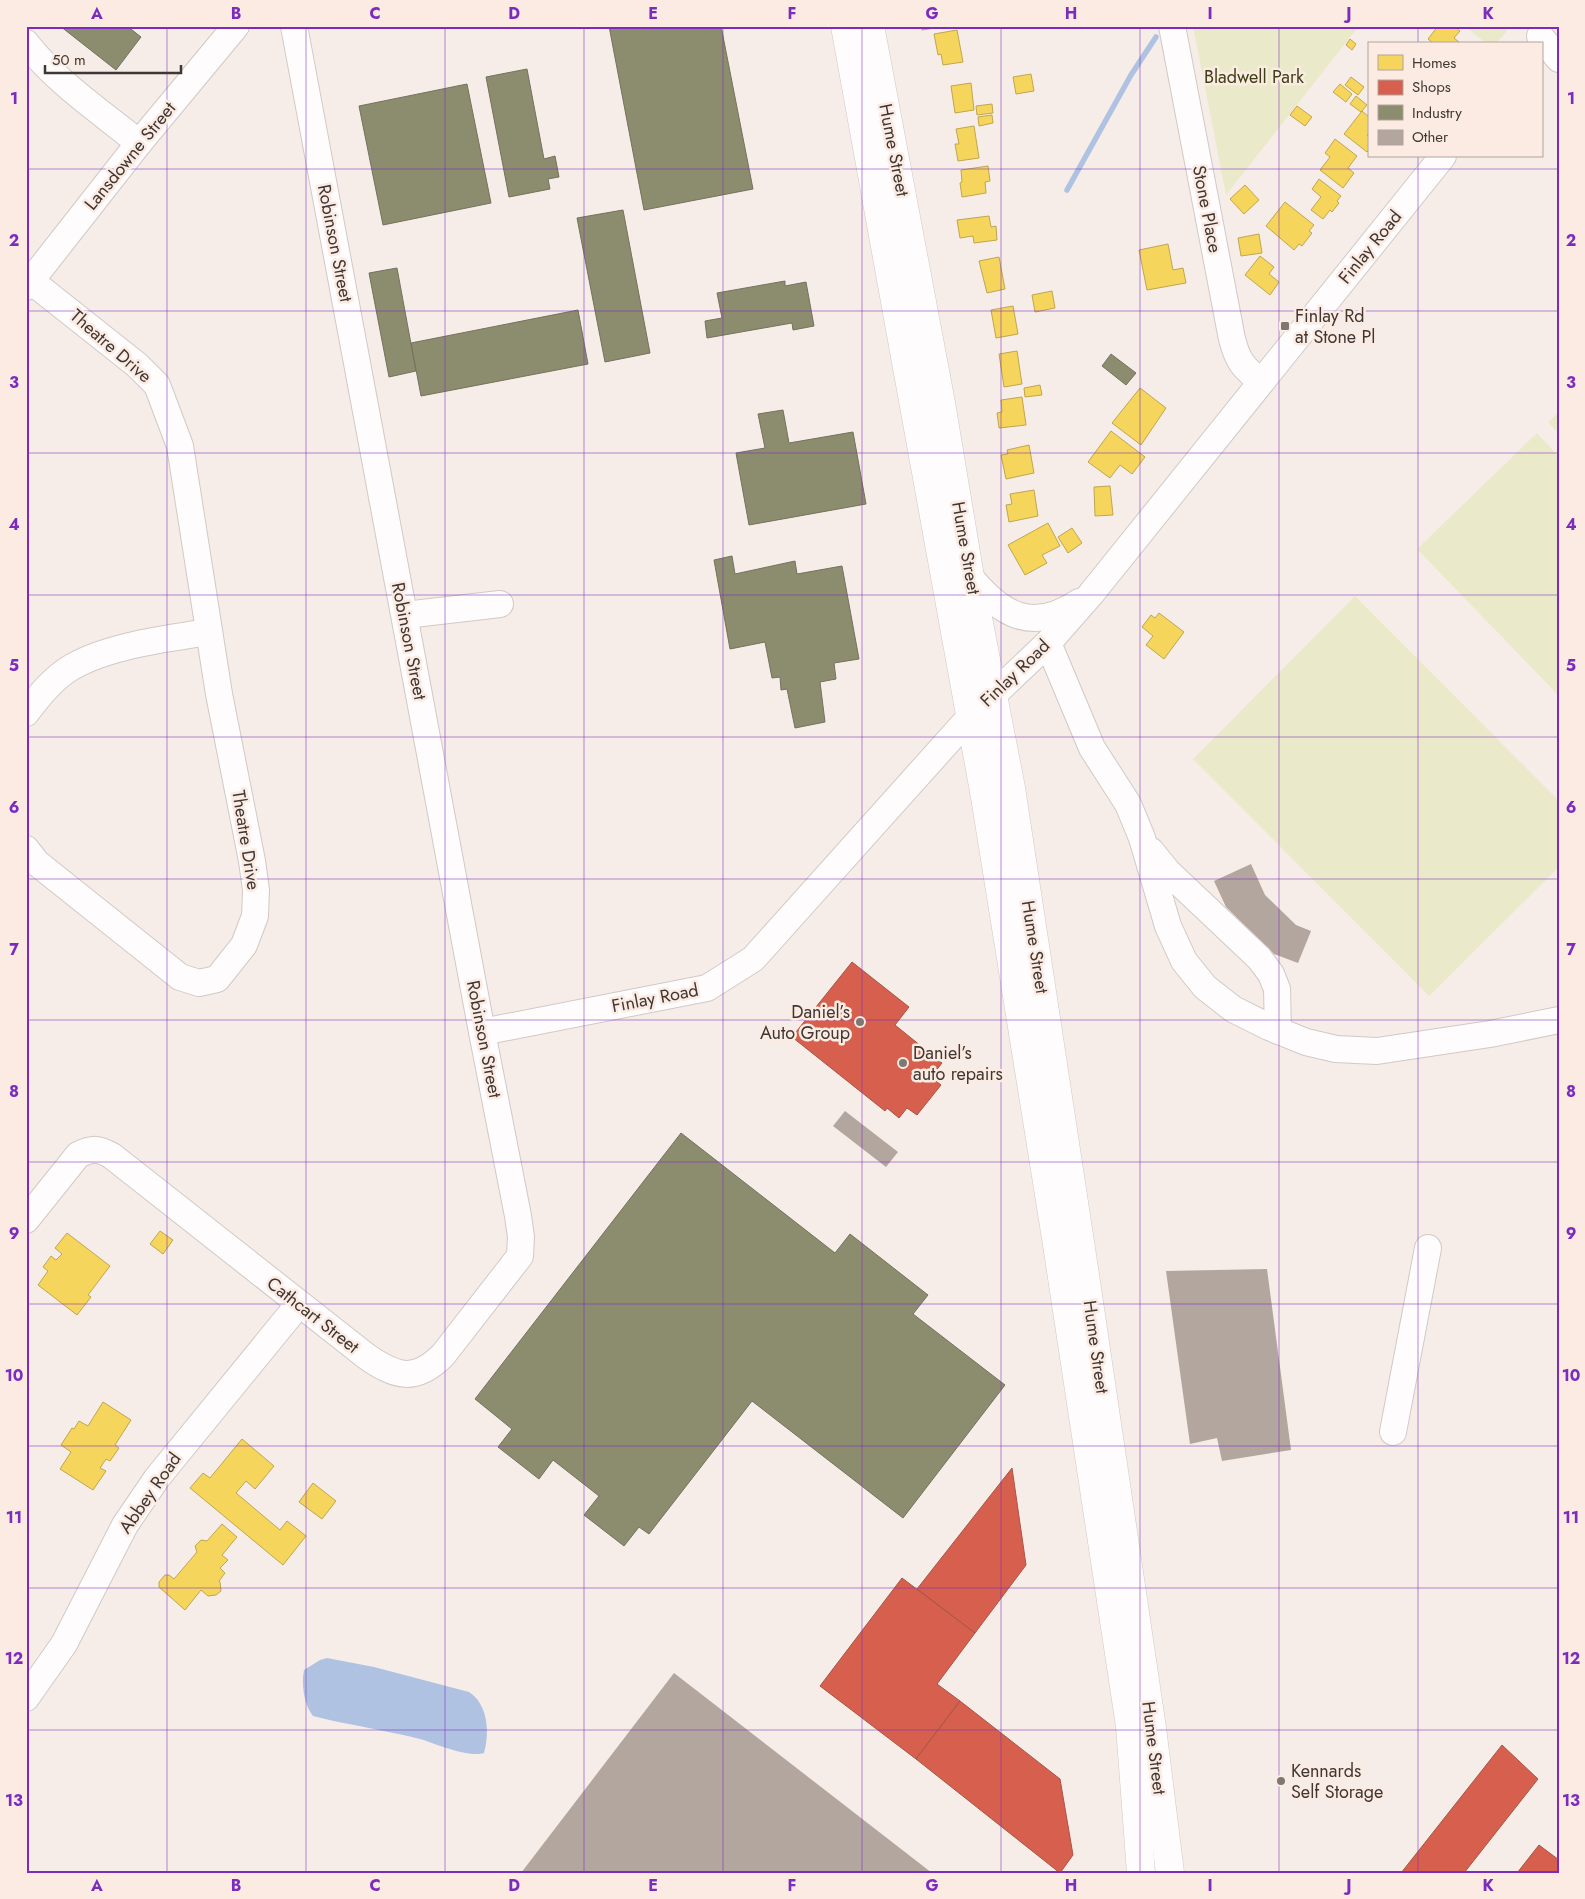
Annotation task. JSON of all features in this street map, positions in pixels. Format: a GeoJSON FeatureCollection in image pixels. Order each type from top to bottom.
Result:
{"type":"FeatureCollection","features":[{"type":"Feature","properties":{"kind":"main road","name":"Hume Street"},"geometry":{"type":"LineString","coordinates":[[845,26],[985,797],[1056,1238],[1130,1726],[1141,1873]]}},
{"type":"Feature","properties":{"kind":"main road","name":"Hume Street"},"geometry":{"type":"LineString","coordinates":[[870,26],[941,402],[970,577],[1011,788],[1152,1728],[1170,1873]]}},
{"type":"Feature","properties":{"kind":"street","name":"Lansdowne Street"},"geometry":{"type":"LineString","coordinates":[[29,284],[139,144],[236,26]]}},
{"type":"Feature","properties":{"kind":"street","name":"Robinson Street"},"geometry":{"type":"LineString","coordinates":[[294,26],[518,1216],[521,1238],[520,1256]]}},
{"type":"Feature","properties":{"kind":"street","name":"Stone Place"},"geometry":{"type":"LineString","coordinates":[[1172,26],[1234,348],[1241,363],[1261,382]]}},
{"type":"Feature","properties":{"kind":"street"},"geometry":{"type":"LineString","coordinates":[[1541,35],[1559,59]]}},
{"type":"Feature","properties":{"kind":"street"},"geometry":{"type":"LineString","coordinates":[[26,43],[58,78],[139,144]]}},
{"type":"Feature","properties":{"kind":"street","name":"Finlay Road"},"geometry":{"type":"LineString","coordinates":[[482,1032],[706,988],[752,959],[970,717],[1048,644],[1091,594],[1441,158]]}},
{"type":"Feature","properties":{"kind":"street","name":"Theatre Drive"},"geometry":{"type":"LineString","coordinates":[[26,849],[37,863],[180,977],[199,983],[218,979],[231,964],[244,945],[255,916],[256,890],[252,861],[219,694],[180,446],[157,385],[137,365],[29,284]]}},
{"type":"Feature","properties":{"kind":"street"},"geometry":{"type":"LineString","coordinates":[[970,577],[986,597],[1019,616],[1035,618],[1052,616],[1091,594]]}},
{"type":"Feature","properties":{"kind":"street"},"geometry":{"type":"LineString","coordinates":[[405,615],[500,604]]}},
{"type":"Feature","properties":{"kind":"street"},"geometry":{"type":"LineString","coordinates":[[26,713],[42,693],[56,680],[71,668],[97,655],[169,638],[209,632]]}},
{"type":"Feature","properties":{"kind":"street"},"geometry":{"type":"LineString","coordinates":[[1048,644],[1092,748],[1128,804],[1144,843],[1168,926],[1184,961],[1205,987],[1233,1009],[1278,1031],[1306,1042],[1336,1049],[1377,1051],[1490,1034],[1559,1020]]}},
{"type":"Feature","properties":{"kind":"street"},"geometry":{"type":"LineString","coordinates":[[1144,843],[1168,872],[1259,958],[1271,974],[1277,989],[1278,1031]]}},
{"type":"Feature","properties":{"kind":"street","name":"Cathcart Street"},"geometry":{"type":"LineString","coordinates":[[26,1220],[78,1155],[89,1150],[100,1150],[112,1156],[381,1367],[397,1373],[414,1374],[430,1367],[442,1355],[520,1256]]}},
{"type":"Feature","properties":{"kind":"street"},"geometry":{"type":"LineString","coordinates":[[1392,1432],[1428,1248]]}},
{"type":"Feature","properties":{"kind":"street","name":"Abbey Road"},"geometry":{"type":"LineString","coordinates":[[26,1698],[64,1644],[125,1525],[141,1501],[157,1478],[299,1304]]}},
{"type":"Feature","properties":{"kind":"green space","name":"Bladwell Park"},"geometry":{"type":"Polygon","coordinates":[[[1193,26],[1359,26],[1226,195],[1193,26]]]}},
{"type":"Feature","properties":{"kind":"green space"},"geometry":{"type":"Polygon","coordinates":[[[1465,26],[1511,26],[1498,42],[1485,42],[1465,26]]]}},
{"type":"Feature","properties":{"kind":"green space"},"geometry":{"type":"Polygon","coordinates":[[[1559,412],[1559,434],[1548,422],[1559,412]]]}},
{"type":"Feature","properties":{"kind":"green space"},"geometry":{"type":"Polygon","coordinates":[[[1537,433],[1559,457],[1559,696],[1417,549],[1537,433]]]}},
{"type":"Feature","properties":{"kind":"green space"},"geometry":{"type":"Polygon","coordinates":[[[1355,596],[1559,801],[1559,867],[1429,996],[1193,759],[1355,596]]]}},
{"type":"Feature","properties":{"kind":"water"},"geometry":{"type":"Polygon","coordinates":[[[327,1658],[374,1667],[469,1692],[475,1697],[484,1711],[487,1737],[484,1753],[470,1754],[420,1739],[313,1716],[307,1706],[304,1694],[304,1670],[327,1658]]]}},
{"type":"Feature","properties":{"kind":"building: Homes"},"geometry":{"type":"Polygon","coordinates":[[[921,26],[941,26],[941,27],[922,30],[921,26]]]}},
{"type":"Feature","properties":{"kind":"building: Homes"},"geometry":{"type":"Polygon","coordinates":[[[1438,26],[1454,26],[1460,31],[1454,38],[1459,42],[1432,42],[1428,39],[1438,26]]]}},
{"type":"Feature","properties":{"kind":"building: Homes"},"geometry":{"type":"Polygon","coordinates":[[[957,30],[963,62],[943,65],[941,54],[938,55],[934,34],[957,30]]]}},
{"type":"Feature","properties":{"kind":"building: Homes"},"geometry":{"type":"Polygon","coordinates":[[[1350,39],[1356,44],[1352,50],[1346,45],[1350,39]]]}},
{"type":"Feature","properties":{"kind":"building: Homes"},"geometry":{"type":"Polygon","coordinates":[[[1031,74],[1034,91],[1016,94],[1013,77],[1031,74]]]}},
{"type":"Feature","properties":{"kind":"building: Homes"},"geometry":{"type":"Polygon","coordinates":[[[1351,77],[1364,87],[1358,95],[1345,85],[1351,77]]]}},
{"type":"Feature","properties":{"kind":"building: Homes"},"geometry":{"type":"Polygon","coordinates":[[[971,83],[974,110],[955,113],[951,86],[971,83]]]}},
{"type":"Feature","properties":{"kind":"building: Homes"},"geometry":{"type":"Polygon","coordinates":[[[1340,84],[1352,94],[1346,102],[1333,92],[1340,84]]]}},
{"type":"Feature","properties":{"kind":"building: Homes"},"geometry":{"type":"Polygon","coordinates":[[[1356,96],[1367,105],[1361,112],[1350,104],[1356,96]]]}},
{"type":"Feature","properties":{"kind":"building: Homes"},"geometry":{"type":"Polygon","coordinates":[[[992,104],[993,113],[977,115],[976,106],[992,104]]]}},
{"type":"Feature","properties":{"kind":"building: Homes"},"geometry":{"type":"Polygon","coordinates":[[[1297,106],[1312,117],[1305,126],[1290,115],[1297,106]]]}},
{"type":"Feature","properties":{"kind":"building: Homes"},"geometry":{"type":"Polygon","coordinates":[[[1362,111],[1368,116],[1367,152],[1344,134],[1362,111]]]}},
{"type":"Feature","properties":{"kind":"building: Homes"},"geometry":{"type":"Polygon","coordinates":[[[992,115],[993,123],[979,126],[978,117],[992,115]]]}},
{"type":"Feature","properties":{"kind":"building: Homes"},"geometry":{"type":"Polygon","coordinates":[[[974,126],[979,158],[958,161],[955,144],[959,144],[956,129],[974,126]]]}},
{"type":"Feature","properties":{"kind":"building: Homes"},"geometry":{"type":"Polygon","coordinates":[[[1335,139],[1357,156],[1348,168],[1354,173],[1343,188],[1320,170],[1330,157],[1325,153],[1335,139]]]}},
{"type":"Feature","properties":{"kind":"building: Homes"},"geometry":{"type":"Polygon","coordinates":[[[988,166],[990,181],[985,182],[986,193],[962,197],[961,170],[988,166]]]}},
{"type":"Feature","properties":{"kind":"building: Homes"},"geometry":{"type":"Polygon","coordinates":[[[1319,179],[1341,196],[1337,201],[1339,203],[1332,212],[1330,210],[1323,219],[1311,210],[1321,197],[1312,189],[1319,179]]]}},
{"type":"Feature","properties":{"kind":"building: Homes"},"geometry":{"type":"Polygon","coordinates":[[[1245,185],[1259,200],[1244,214],[1230,199],[1245,185]]]}},
{"type":"Feature","properties":{"kind":"building: Homes"},"geometry":{"type":"Polygon","coordinates":[[[1285,202],[1314,225],[1309,231],[1312,233],[1302,246],[1299,244],[1294,250],[1266,226],[1285,202]]]}},
{"type":"Feature","properties":{"kind":"building: Homes"},"geometry":{"type":"Polygon","coordinates":[[[989,216],[991,227],[996,226],[997,240],[974,243],[973,236],[960,238],[957,220],[989,216]]]}},
{"type":"Feature","properties":{"kind":"building: Homes"},"geometry":{"type":"Polygon","coordinates":[[[1259,234],[1262,253],[1241,256],[1238,238],[1259,234]]]}},
{"type":"Feature","properties":{"kind":"building: Homes"},"geometry":{"type":"Polygon","coordinates":[[[1168,244],[1173,270],[1183,268],[1186,283],[1147,290],[1139,250],[1168,244]]]}},
{"type":"Feature","properties":{"kind":"building: Homes"},"geometry":{"type":"Polygon","coordinates":[[[1260,256],[1274,267],[1269,274],[1279,282],[1270,295],[1245,275],[1260,256]]]}},
{"type":"Feature","properties":{"kind":"building: Homes"},"geometry":{"type":"Polygon","coordinates":[[[999,257],[1005,289],[987,293],[979,261],[999,257]]]}},
{"type":"Feature","properties":{"kind":"building: Homes"},"geometry":{"type":"Polygon","coordinates":[[[1052,291],[1055,308],[1035,312],[1032,295],[1052,291]]]}},
{"type":"Feature","properties":{"kind":"building: Homes"},"geometry":{"type":"Polygon","coordinates":[[[1013,306],[1018,334],[996,338],[991,310],[1013,306]]]}},
{"type":"Feature","properties":{"kind":"building: Homes"},"geometry":{"type":"Polygon","coordinates":[[[1017,351],[1022,384],[1004,387],[999,354],[1017,351]]]}},
{"type":"Feature","properties":{"kind":"building: Homes"},"geometry":{"type":"Polygon","coordinates":[[[1040,385],[1042,395],[1025,397],[1024,388],[1040,385]]]}},
{"type":"Feature","properties":{"kind":"building: Homes"},"geometry":{"type":"Polygon","coordinates":[[[1140,388],[1166,408],[1141,445],[1112,423],[1140,388]]]}},
{"type":"Feature","properties":{"kind":"building: Homes"},"geometry":{"type":"Polygon","coordinates":[[[1022,397],[1026,425],[999,428],[997,413],[1002,412],[1001,400],[1022,397]]]}},
{"type":"Feature","properties":{"kind":"building: Homes"},"geometry":{"type":"Polygon","coordinates":[[[1111,431],[1145,457],[1132,474],[1120,465],[1110,478],[1088,462],[1111,431]]]}},
{"type":"Feature","properties":{"kind":"building: Homes"},"geometry":{"type":"Polygon","coordinates":[[[1029,445],[1034,473],[1006,479],[1001,455],[1008,454],[1007,450],[1029,445]]]}},
{"type":"Feature","properties":{"kind":"building: Homes"},"geometry":{"type":"Polygon","coordinates":[[[1110,486],[1113,515],[1095,516],[1094,487],[1110,486]]]}},
{"type":"Feature","properties":{"kind":"building: Homes"},"geometry":{"type":"Polygon","coordinates":[[[1034,490],[1038,516],[1009,522],[1006,505],[1012,504],[1010,494],[1034,490]]]}},
{"type":"Feature","properties":{"kind":"building: Homes"},"geometry":{"type":"Polygon","coordinates":[[[1048,523],[1060,546],[1042,555],[1047,563],[1025,575],[1008,545],[1048,523]]]}},
{"type":"Feature","properties":{"kind":"building: Homes"},"geometry":{"type":"Polygon","coordinates":[[[1072,528],[1082,543],[1068,553],[1058,537],[1072,528]]]}},
{"type":"Feature","properties":{"kind":"building: Homes"},"geometry":{"type":"Polygon","coordinates":[[[1159,613],[1184,632],[1164,659],[1146,645],[1153,636],[1142,627],[1151,615],[1155,618],[1159,613]]]}},
{"type":"Feature","properties":{"kind":"building: Homes"},"geometry":{"type":"Polygon","coordinates":[[[160,1231],[173,1240],[163,1254],[150,1244],[160,1231]]]}},
{"type":"Feature","properties":{"kind":"building: Homes"},"geometry":{"type":"Polygon","coordinates":[[[67,1233],[110,1266],[88,1295],[91,1297],[77,1315],[38,1285],[48,1271],[43,1267],[51,1256],[56,1260],[62,1254],[55,1248],[67,1233]]]}},
{"type":"Feature","properties":{"kind":"building: Homes"},"geometry":{"type":"Polygon","coordinates":[[[103,1402],[131,1420],[115,1445],[119,1448],[110,1461],[106,1459],[100,1468],[106,1471],[93,1490],[60,1469],[71,1452],[61,1445],[79,1421],[88,1426],[103,1402]]]}},
{"type":"Feature","properties":{"kind":"building: Homes"},"geometry":{"type":"Polygon","coordinates":[[[242,1439],[274,1466],[255,1489],[246,1481],[236,1493],[280,1530],[287,1521],[306,1536],[283,1565],[190,1488],[203,1473],[210,1478],[242,1439]]]}},
{"type":"Feature","properties":{"kind":"building: Homes"},"geometry":{"type":"Polygon","coordinates":[[[313,1483],[336,1501],[322,1519],[299,1502],[313,1483]]]}},
{"type":"Feature","properties":{"kind":"building: Homes"},"geometry":{"type":"Polygon","coordinates":[[[222,1524],[237,1537],[222,1555],[228,1560],[220,1568],[225,1573],[219,1581],[221,1591],[216,1595],[208,1596],[201,1590],[185,1610],[159,1587],[159,1582],[165,1575],[169,1575],[174,1579],[197,1552],[195,1546],[201,1540],[207,1541],[222,1524]]]}},
{"type":"Feature","properties":{"kind":"building: Shops"},"geometry":{"type":"Polygon","coordinates":[[[852,962],[909,1007],[895,1025],[942,1063],[931,1077],[941,1085],[917,1115],[907,1108],[899,1118],[887,1108],[885,1111],[792,1037],[852,962]]]}},
{"type":"Feature","properties":{"kind":"building: Shops"},"geometry":{"type":"Polygon","coordinates":[[[1012,1468],[1026,1565],[975,1633],[917,1589],[1012,1468]]]}},
{"type":"Feature","properties":{"kind":"building: Shops"},"geometry":{"type":"Polygon","coordinates":[[[902,1578],[975,1633],[937,1684],[960,1701],[916,1759],[820,1686],[902,1578]]]}},
{"type":"Feature","properties":{"kind":"building: Shops"},"geometry":{"type":"Polygon","coordinates":[[[960,1701],[1060,1779],[1073,1855],[1060,1873],[916,1759],[960,1701]]]}},
{"type":"Feature","properties":{"kind":"building: Shops"},"geometry":{"type":"Polygon","coordinates":[[[1502,1745],[1538,1779],[1464,1873],[1401,1873],[1502,1745]]]}},
{"type":"Feature","properties":{"kind":"building: Shops"},"geometry":{"type":"Polygon","coordinates":[[[1539,1845],[1559,1860],[1559,1873],[1517,1873],[1539,1845]]]}},
{"type":"Feature","properties":{"kind":"building: Industry"},"geometry":{"type":"Polygon","coordinates":[[[60,26],[76,26],[80,29],[82,26],[127,26],[141,37],[116,70],[60,26]]]}},
{"type":"Feature","properties":{"kind":"building: Industry"},"geometry":{"type":"Polygon","coordinates":[[[609,26],[721,26],[753,189],[644,210],[609,26]]]}},
{"type":"Feature","properties":{"kind":"building: Industry"},"geometry":{"type":"Polygon","coordinates":[[[527,69],[544,159],[555,156],[559,177],[548,179],[550,189],[509,197],[486,77],[527,69]]]}},
{"type":"Feature","properties":{"kind":"building: Industry"},"geometry":{"type":"Polygon","coordinates":[[[467,84],[491,203],[383,225],[359,106],[467,84]]]}},
{"type":"Feature","properties":{"kind":"building: Industry"},"geometry":{"type":"Polygon","coordinates":[[[623,210],[650,353],[605,362],[577,218],[623,210]]]}},
{"type":"Feature","properties":{"kind":"building: Industry"},"geometry":{"type":"Polygon","coordinates":[[[397,268],[416,371],[389,377],[369,273],[397,268]]]}},
{"type":"Feature","properties":{"kind":"building: Industry"},"geometry":{"type":"Polygon","coordinates":[[[785,281],[785,286],[806,282],[814,326],[793,330],[792,323],[707,338],[705,321],[722,318],[717,293],[785,281]]]}},
{"type":"Feature","properties":{"kind":"building: Industry"},"geometry":{"type":"Polygon","coordinates":[[[578,310],[588,364],[421,396],[411,343],[578,310]]]}},
{"type":"Feature","properties":{"kind":"building: Industry"},"geometry":{"type":"Polygon","coordinates":[[[1111,354],[1136,373],[1126,385],[1102,366],[1111,354]]]}},
{"type":"Feature","properties":{"kind":"building: Industry"},"geometry":{"type":"Polygon","coordinates":[[[783,410],[789,443],[853,432],[866,504],[749,525],[736,453],[765,448],[758,414],[783,410]]]}},
{"type":"Feature","properties":{"kind":"building: Industry"},"geometry":{"type":"Polygon","coordinates":[[[732,556],[735,574],[795,561],[797,574],[842,566],[859,659],[834,663],[836,679],[820,682],[825,722],[795,728],[787,689],[781,690],[780,677],[772,678],[765,642],[730,649],[714,560],[732,556]]]}},
{"type":"Feature","properties":{"kind":"building: Industry"},"geometry":{"type":"Polygon","coordinates":[[[681,1133],[835,1253],[850,1234],[928,1295],[913,1314],[1005,1385],[903,1518],[752,1401],[649,1534],[639,1527],[624,1546],[584,1515],[599,1496],[553,1460],[539,1479],[498,1447],[512,1429],[475,1399],[681,1133]]]}},
{"type":"Feature","properties":{"kind":"building: Other"},"geometry":{"type":"Polygon","coordinates":[[[1251,864],[1265,895],[1296,925],[1311,931],[1298,963],[1274,954],[1226,907],[1214,881],[1251,864]]]}},
{"type":"Feature","properties":{"kind":"building: Other"},"geometry":{"type":"Polygon","coordinates":[[[845,1111],[898,1152],[886,1167],[833,1126],[845,1111]]]}},
{"type":"Feature","properties":{"kind":"building: Other"},"geometry":{"type":"Polygon","coordinates":[[[1267,1269],[1291,1450],[1222,1461],[1217,1438],[1190,1444],[1166,1271],[1267,1269]]]}},
{"type":"Feature","properties":{"kind":"building: Other"},"geometry":{"type":"Polygon","coordinates":[[[674,1673],[932,1873],[521,1873],[674,1673]]]}},
{"type":"Feature","properties":{"kind":"waterway"},"geometry":{"type":"LineString","coordinates":[[1067,190],[1131,75],[1156,37]]}},
{"type":"Feature","properties":{"kind":"place","name":"Finlay Rd at Stone Pl"},"geometry":{"type":"Point","coordinates":[1285,326]}},
{"type":"Feature","properties":{"kind":"place","name":"Daniel’s Auto Group"},"geometry":{"type":"Point","coordinates":[860,1022]}},
{"type":"Feature","properties":{"kind":"place","name":"Daniel’s auto repairs"},"geometry":{"type":"Point","coordinates":[903,1063]}},
{"type":"Feature","properties":{"kind":"place","name":"Kennards Self Storage"},"geometry":{"type":"Point","coordinates":[1281,1781]}}]}
